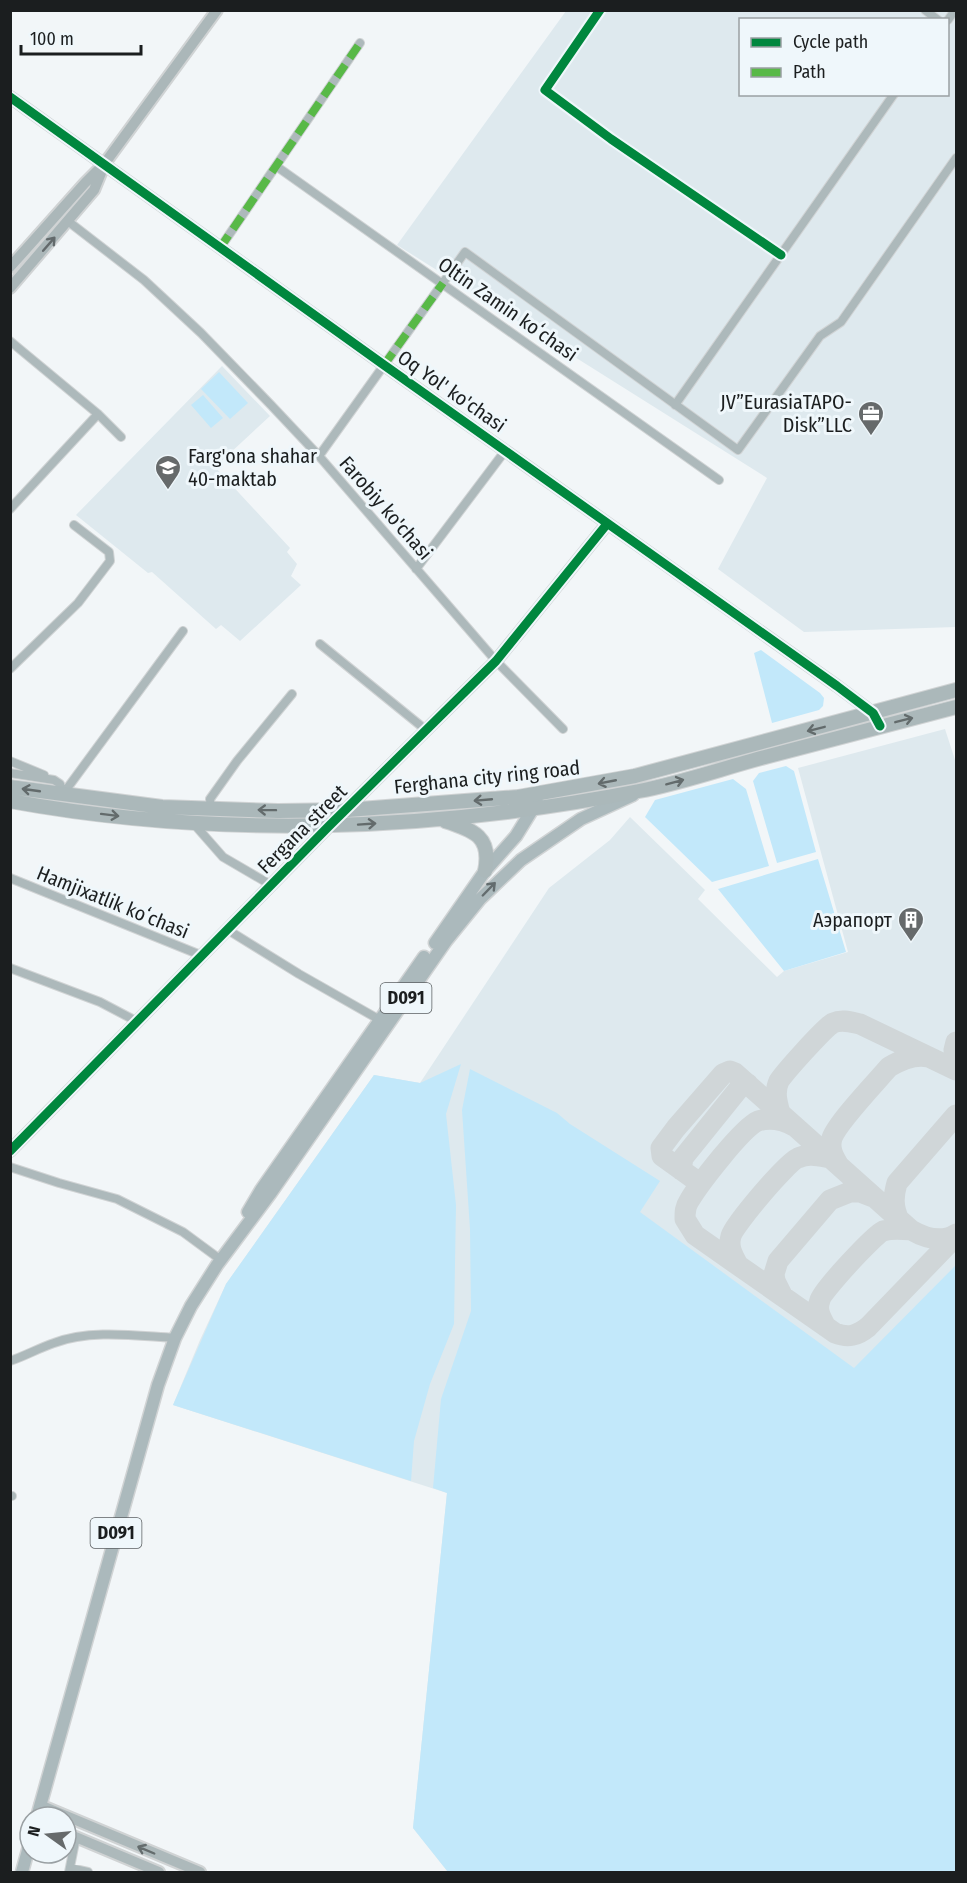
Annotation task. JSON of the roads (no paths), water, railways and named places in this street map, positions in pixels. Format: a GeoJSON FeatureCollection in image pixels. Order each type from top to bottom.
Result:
{"type":"FeatureCollection","features":[{"type":"Feature","properties":{"kind":"highway","name":"Ferghana city ring road"},"geometry":{"type":"LineString","coordinates":[[10,787],[162,807],[211,809],[347,810],[518,797],[635,776],[957,690]]}},
{"type":"Feature","properties":{"kind":"highway","name":"Ferghana city ring road"},"geometry":{"type":"LineString","coordinates":[[10,801],[154,821],[194,824],[329,826],[440,819],[535,808],[642,790],[957,707]]}},
{"type":"Feature","properties":{"kind":"highway"},"geometry":{"type":"LineString","coordinates":[[440,819],[462,826],[478,835],[484,842],[487,859],[484,872]]}},
{"type":"Feature","properties":{"kind":"main road"},"geometry":{"type":"LineString","coordinates":[[10,267],[105,163],[217,10]]}},
{"type":"Feature","properties":{"kind":"main road"},"geometry":{"type":"LineString","coordinates":[[10,288],[69,222],[94,190],[105,163]]}},
{"type":"Feature","properties":{"kind":"main road","name":"D091"},"geometry":{"type":"LineString","coordinates":[[221,1260],[270,1194],[446,941],[480,899],[521,860],[581,819],[642,790]]}},
{"type":"Feature","properties":{"kind":"main road","name":"D091"},"geometry":{"type":"LineString","coordinates":[[40,1805],[158,1385],[175,1338],[191,1306],[221,1260],[261,1190],[484,872],[516,836],[535,808],[540,792]]}},
{"type":"Feature","properties":{"kind":"street"},"geometry":{"type":"LineString","coordinates":[[600,10],[545,90],[611,139],[781,255]]}},
{"type":"Feature","properties":{"kind":"street"},"geometry":{"type":"LineString","coordinates":[[220,248],[360,43]]}},
{"type":"Feature","properties":{"kind":"street"},"geometry":{"type":"LineString","coordinates":[[675,405],[893,96]]}},
{"type":"Feature","properties":{"kind":"street","name":"Oq Yol' ko'chasi"},"geometry":{"type":"LineString","coordinates":[[10,97],[873,713]]}},
{"type":"Feature","properties":{"kind":"street"},"geometry":{"type":"LineString","coordinates":[[319,456],[465,252],[738,450],[820,336],[841,322],[957,158]]}},
{"type":"Feature","properties":{"kind":"street","name":"Oltin Zamin koʻchasi"},"geometry":{"type":"LineString","coordinates":[[276,166],[720,480]]}},
{"type":"Feature","properties":{"kind":"street","name":"Farobiy ko'chasi"},"geometry":{"type":"LineString","coordinates":[[69,222],[144,279],[201,333],[319,456],[496,661],[563,729]]}},
{"type":"Feature","properties":{"kind":"street"},"geometry":{"type":"LineString","coordinates":[[10,341],[98,414],[121,437]]}},
{"type":"Feature","properties":{"kind":"street"},"geometry":{"type":"LineString","coordinates":[[10,508],[98,414]]}},
{"type":"Feature","properties":{"kind":"street"},"geometry":{"type":"LineString","coordinates":[[416,569],[505,451]]}},
{"type":"Feature","properties":{"kind":"street","name":"Fergana street"},"geometry":{"type":"LineString","coordinates":[[10,1151],[329,826],[496,661],[607,524]]}},
{"type":"Feature","properties":{"kind":"street"},"geometry":{"type":"LineString","coordinates":[[10,669],[78,603],[110,561],[109,552],[74,525]]}},
{"type":"Feature","properties":{"kind":"street"},"geometry":{"type":"LineString","coordinates":[[63,794],[183,632]]}},
{"type":"Feature","properties":{"kind":"street"},"geometry":{"type":"LineString","coordinates":[[320,644],[426,730]]}},
{"type":"Feature","properties":{"kind":"street"},"geometry":{"type":"LineString","coordinates":[[211,809],[210,799],[237,761],[292,694]]}},
{"type":"Feature","properties":{"kind":"street"},"geometry":{"type":"LineString","coordinates":[[873,713],[880,726]]}},
{"type":"Feature","properties":{"kind":"street"},"geometry":{"type":"LineString","coordinates":[[10,761],[54,780],[60,784],[63,794]]}},
{"type":"Feature","properties":{"kind":"street"},"geometry":{"type":"LineString","coordinates":[[10,773],[54,780]]}},
{"type":"Feature","properties":{"kind":"street"},"geometry":{"type":"LineString","coordinates":[[194,824],[223,857],[271,885]]}},
{"type":"Feature","properties":{"kind":"street","name":"Hamjixatlik koʻchasi"},"geometry":{"type":"LineString","coordinates":[[10,878],[203,956]]}},
{"type":"Feature","properties":{"kind":"street"},"geometry":{"type":"LineString","coordinates":[[228,930],[380,1020]]}},
{"type":"Feature","properties":{"kind":"street"},"geometry":{"type":"LineString","coordinates":[[10,968],[100,1002],[138,1022]]}},
{"type":"Feature","properties":{"kind":"street"},"geometry":{"type":"LineString","coordinates":[[10,1167],[117,1199],[183,1232],[221,1260]]}},
{"type":"Feature","properties":{"kind":"street"},"geometry":{"type":"LineString","coordinates":[[10,1361],[72,1338],[120,1335],[175,1338]]}},
{"type":"Feature","properties":{"kind":"street"},"geometry":{"type":"LineString","coordinates":[[78,1826],[200,1872]]}},
{"type":"Feature","properties":{"kind":"street"},"geometry":{"type":"LineString","coordinates":[[78,1838],[159,1872]]}},
{"type":"Feature","properties":{"kind":"street"},"geometry":{"type":"LineString","coordinates":[[70,1870],[88,1872]]}},
{"type":"Feature","properties":{"kind":"place","name":"JV”EurasiaTAPO- Disk”LLC"},"geometry":{"type":"Point","coordinates":[871,437]}},
{"type":"Feature","properties":{"kind":"place","name":"Farg'ona shahar 40-maktab"},"geometry":{"type":"Point","coordinates":[168,491]}},
{"type":"Feature","properties":{"kind":"place","name":"Аэрапорт"},"geometry":{"type":"Point","coordinates":[911,943]}}]}
